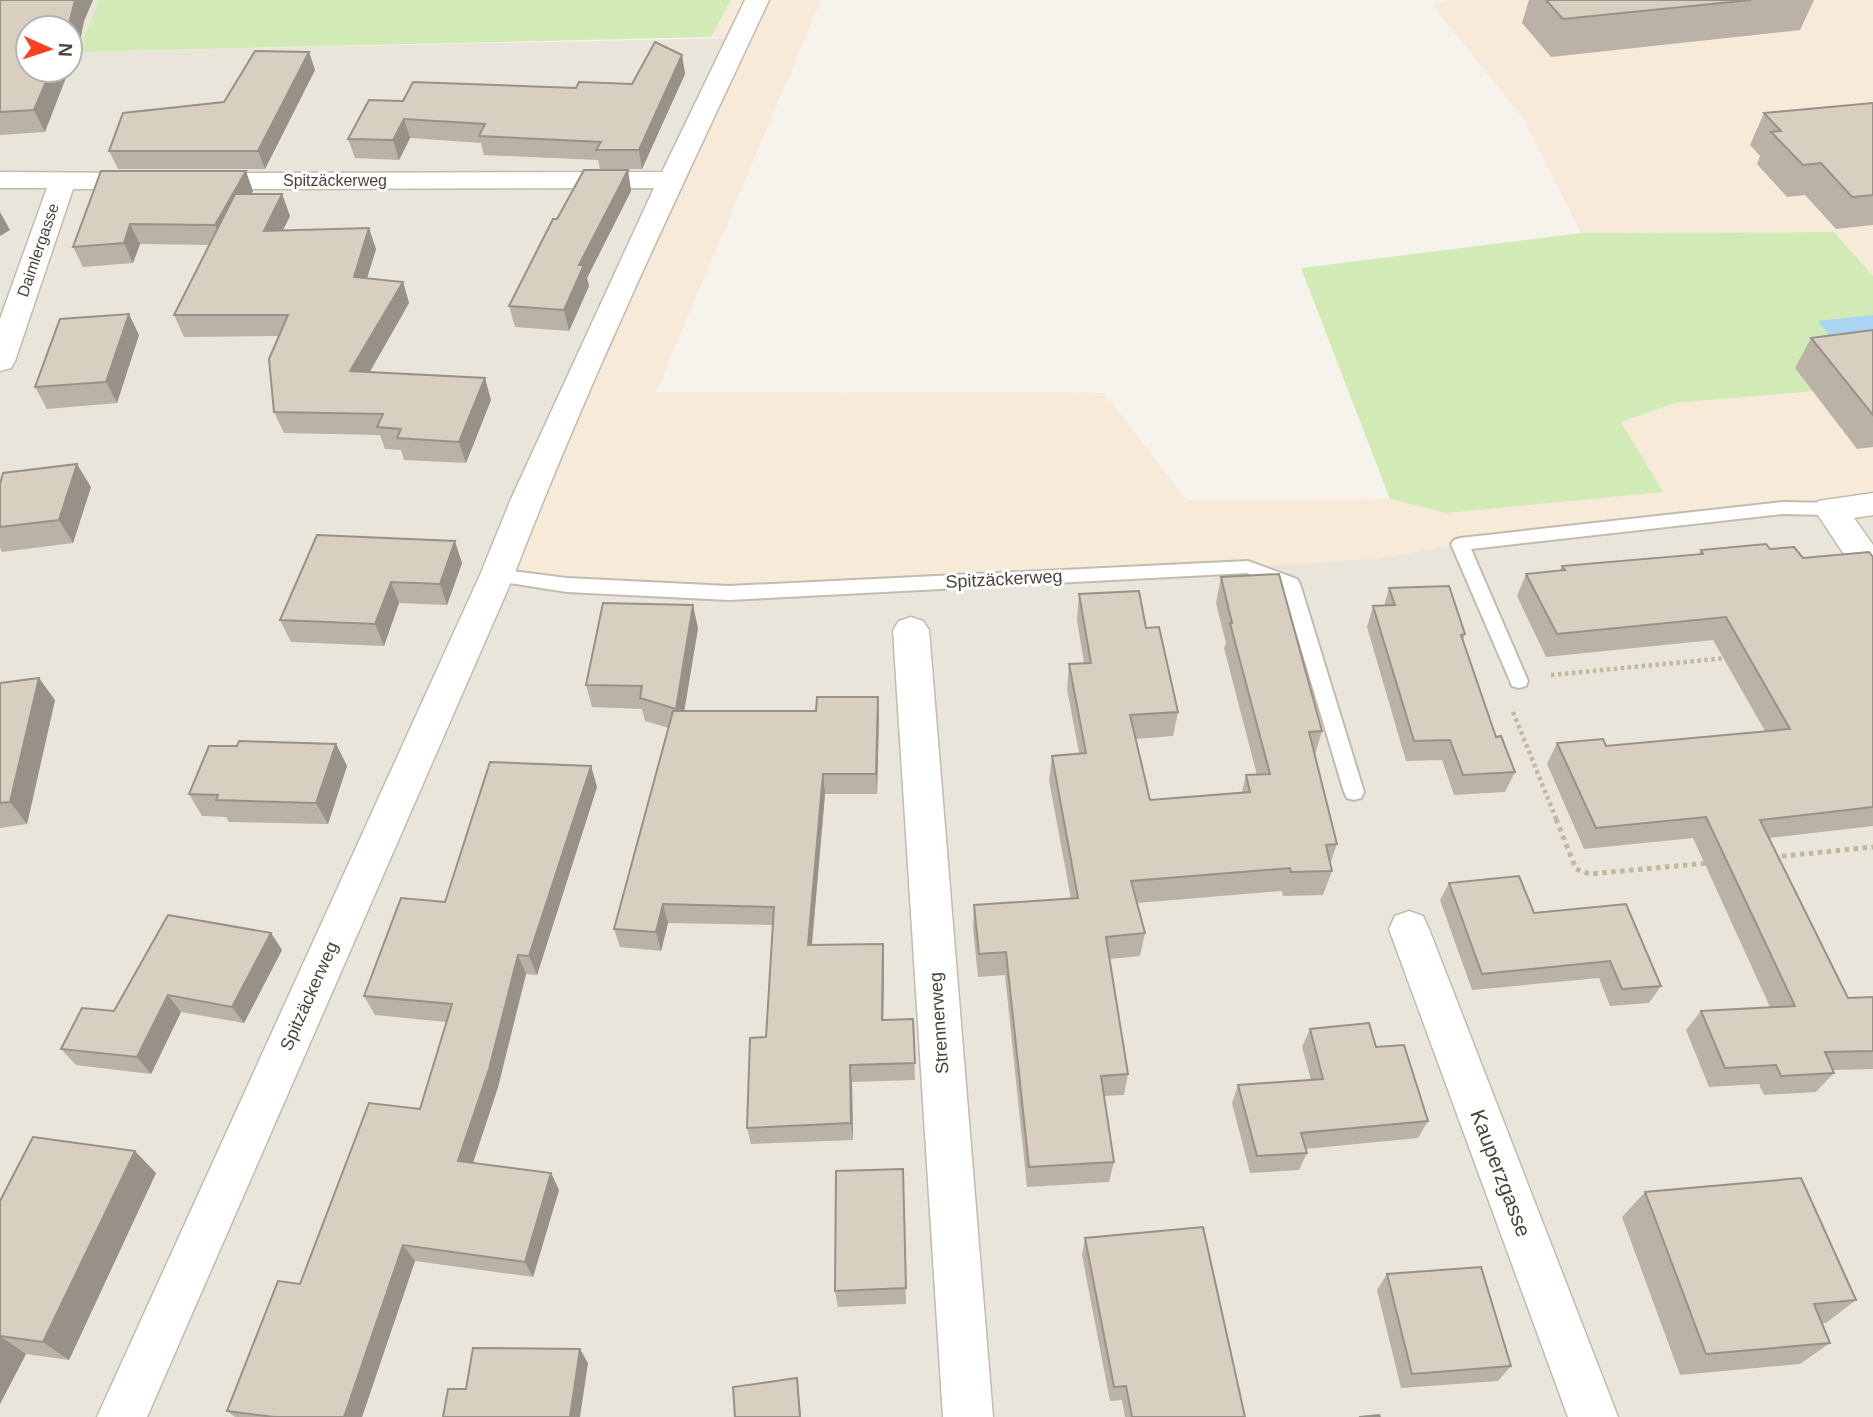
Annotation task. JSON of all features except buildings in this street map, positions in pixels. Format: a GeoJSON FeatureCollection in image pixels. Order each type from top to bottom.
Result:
{"type":"FeatureCollection","features":[{"type":"Feature","properties":{"kind":"street","name":"Spitzäckerweg"},"geometry":{"type":"LineString","coordinates":[[122,1417],[497,575],[527,499],[671,180],[757,0]]}},
{"type":"Feature","properties":{"kind":"street","name":"Spitzäckerweg"},"geometry":{"type":"LineString","coordinates":[[0,180],[671,180]]}},
{"type":"Feature","properties":{"kind":"street","name":"Daimlergasse"},"geometry":{"type":"LineString","coordinates":[[0,361],[63,180]]}},
{"type":"Feature","properties":{"kind":"street"},"geometry":{"type":"LineString","coordinates":[[1873,504],[1830,509],[1873,571]]}},
{"type":"Feature","properties":{"kind":"street","name":"Strennerweg"},"geometry":{"type":"LineString","coordinates":[[911,630],[968,1417]]}},
{"type":"Feature","properties":{"kind":"street","name":"Kauperzgasse"},"geometry":{"type":"LineString","coordinates":[[1409,929],[1594,1417]]}},
{"type":"Feature","properties":{"kind":"lane"},"geometry":{"type":"LineString","coordinates":[[1519,681],[1460,544],[1783,508],[1830,509]]}},
{"type":"Feature","properties":{"kind":"lane","name":"Spitzäckerweg"},"geometry":{"type":"LineString","coordinates":[[497,575],[567,585],[729,593],[1248,567],[1291,584],[1354,792]]}},
{"type":"Feature","properties":{"kind":"path"},"geometry":{"type":"LineString","coordinates":[[1712,862],[1590,874],[1576,869],[1511,706],[1519,681],[1549,675],[1738,657]]}},
{"type":"Feature","properties":{"kind":"path"},"geometry":{"type":"LineString","coordinates":[[1765,858],[1873,848]]}},
{"type":"Feature","properties":{"kind":"shaded area"},"geometry":{"type":"Polygon","coordinates":[[[0,0],[99,0],[84,37],[84,14],[14,14],[14,84],[84,84],[84,52],[739,38],[527,499],[1374,559],[1460,544],[1873,504],[1873,1417],[0,1417],[0,0]]]}},
{"type":"Feature","properties":{"kind":"shaded area"},"geometry":{"type":"Polygon","coordinates":[[[731,0],[821,0],[656,392],[1104,393],[1187,500],[1390,499],[1446,513],[1662,492],[1621,422],[1675,403],[1873,386],[1873,504],[1460,544],[1374,559],[1248,567],[729,593],[497,575],[738,38],[711,37],[731,0]]]}},
{"type":"Feature","properties":{"kind":"shaded area"},"geometry":{"type":"Polygon","coordinates":[[[1450,0],[1873,0],[1873,276],[1834,232],[1581,233],[1523,118],[1432,5],[1450,0]]]}},
{"type":"Feature","properties":{"kind":"green space"},"geometry":{"type":"Polygon","coordinates":[[[99,0],[731,0],[711,37],[84,52],[84,37],[99,0]]]}},
{"type":"Feature","properties":{"kind":"green space"},"geometry":{"type":"Polygon","coordinates":[[[1834,232],[1873,276],[1873,386],[1675,403],[1621,422],[1663,492],[1446,513],[1390,499],[1301,268],[1581,233],[1834,232]]]}},
{"type":"Feature","properties":{"kind":"water"},"geometry":{"type":"Polygon","coordinates":[[[1873,315],[1873,342],[1838,346],[1818,321],[1873,315]]]}}]}
